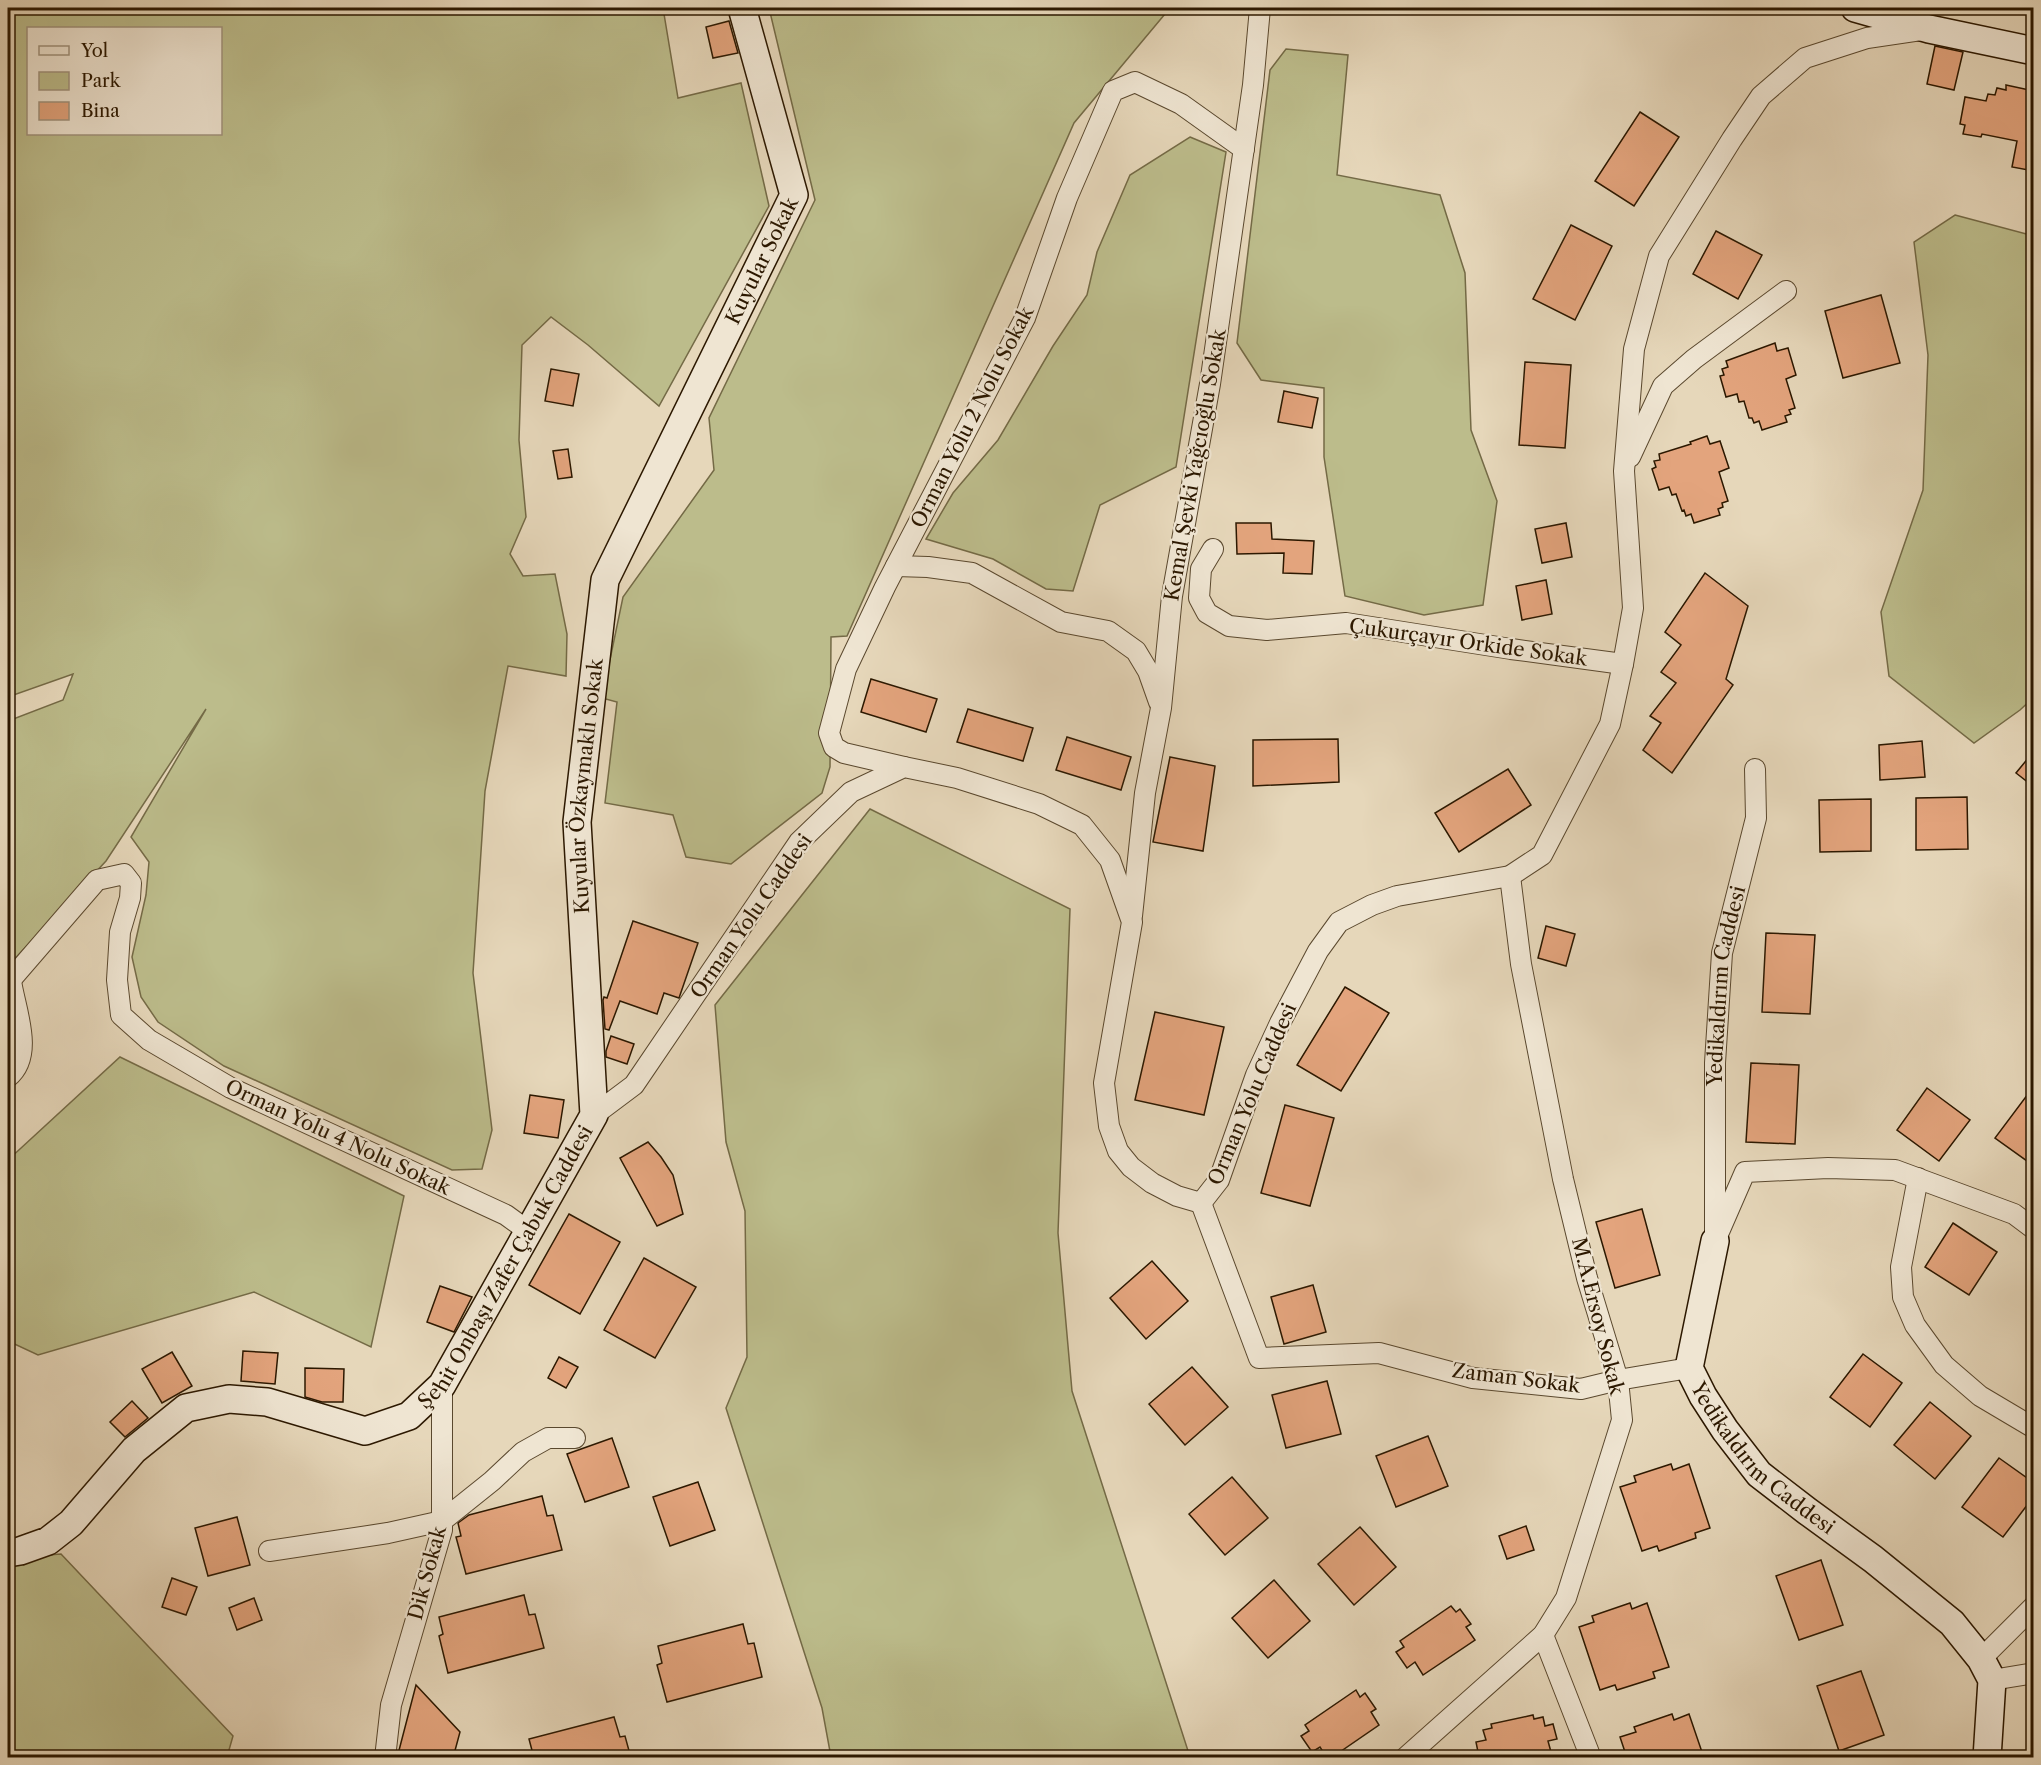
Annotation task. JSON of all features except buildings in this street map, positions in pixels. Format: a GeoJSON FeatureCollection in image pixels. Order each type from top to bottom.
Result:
{"type":"FeatureCollection","features":[{"type":"Feature","properties":{"kind":"street","name":"Kuyular Sokak"},"geometry":{"type":"LineString","coordinates":[[660,468],[794,195],[742,8]]}},
{"type":"Feature","properties":{"kind":"street","name":"Kemal Şevki Yağcıoğlu Sokak"},"geometry":{"type":"LineString","coordinates":[[1132,922],[1145,793],[1161,708],[1172,596],[1210,384],[1253,85],[1260,8]]}},
{"type":"Feature","properties":{"kind":"street"},"geometry":{"type":"LineString","coordinates":[[1855,8],[1929,29],[2034,51]]}},
{"type":"Feature","properties":{"kind":"street","name":"Orman Yolu Caddesi"},"geometry":{"type":"LineString","coordinates":[[594,1115],[634,1085],[799,842],[851,792],[904,767],[957,778],[1039,804],[1082,825],[1110,861],[1132,922],[1104,1083],[1109,1126],[1118,1151],[1131,1167],[1152,1183],[1177,1196],[1201,1203],[1219,1180],[1256,1075],[1280,1023],[1317,951],[1338,922],[1372,905],[1397,896],[1510,876],[1542,855],[1610,724],[1634,608],[1624,471],[1634,349],[1659,256],[1761,96],[1805,58],[1867,38],[1929,29]]}},
{"type":"Feature","properties":{"kind":"street","name":"Orman Yolu 2 Nolu Sokak"},"geometry":{"type":"LineString","coordinates":[[904,767],[844,753],[834,747],[829,733],[846,669],[896,566],[1025,318],[1067,198],[1113,91],[1135,82],[1181,104],[1244,149]]}},
{"type":"Feature","properties":{"kind":"street"},"geometry":{"type":"LineString","coordinates":[[1624,471],[1663,386],[1694,359],[1786,291]]}},
{"type":"Feature","properties":{"kind":"street","name":"Kuyular Özkaymaklı Sokak"},"geometry":{"type":"LineString","coordinates":[[594,1115],[577,822],[605,580],[660,468]]}},
{"type":"Feature","properties":{"kind":"street","name":"Çukurçayır Orkide Sokak"},"geometry":{"type":"LineString","coordinates":[[1213,549],[1201,569],[1199,598],[1207,613],[1229,626],[1267,630],[1347,623],[1511,650],[1623,664]]}},
{"type":"Feature","properties":{"kind":"street"},"geometry":{"type":"LineString","coordinates":[[896,566],[928,567],[972,573],[1061,622],[1108,632],[1136,651],[1148,671],[1161,708]]}},
{"type":"Feature","properties":{"kind":"street","name":"Yedikaldırım Caddesi"},"geometry":{"type":"LineString","coordinates":[[1755,769],[1756,818],[1722,953],[1715,1063],[1715,1241],[1689,1368],[1703,1396],[1725,1430],[1759,1474],[1873,1559],[1952,1623],[1986,1670]]}},
{"type":"Feature","properties":{"kind":"street","name":"Orman Yolu 4 Nolu Sokak"},"geometry":{"type":"LineString","coordinates":[[9,982],[97,880],[124,874],[131,883],[130,898],[120,932],[117,980],[121,1015],[149,1040],[231,1088],[506,1215],[528,1231]]}},
{"type":"Feature","properties":{"kind":"street","name":"M.A.Ersoy Sokak"},"geometry":{"type":"LineString","coordinates":[[1405,1758],[1543,1635],[1566,1598],[1622,1420],[1618,1380],[1587,1278],[1563,1179],[1521,964],[1510,876]]}},
{"type":"Feature","properties":{"kind":"street"},"geometry":{"type":"LineString","coordinates":[[8,1077],[22,1050],[21,1024],[9,982]]}},
{"type":"Feature","properties":{"kind":"street","name":"Şehit Onbaşı Zafer Çabuk Caddesi"},"geometry":{"type":"LineString","coordinates":[[8,1553],[48,1541],[71,1523],[134,1450],[186,1408],[229,1399],[267,1402],[365,1431],[410,1416],[442,1384],[594,1115]]}},
{"type":"Feature","properties":{"kind":"street"},"geometry":{"type":"LineString","coordinates":[[1715,1241],[1745,1172],[1828,1168],[1895,1170],[2014,1214],[2032,1224]]}},
{"type":"Feature","properties":{"kind":"street"},"geometry":{"type":"LineString","coordinates":[[1918,1178],[1901,1266],[1903,1297],[1915,1325],[1944,1365],[1980,1396],[2034,1428]]}},
{"type":"Feature","properties":{"kind":"street","name":"Zaman Sokak"},"geometry":{"type":"LineString","coordinates":[[1201,1203],[1259,1358],[1378,1353],[1473,1378],[1581,1389],[1689,1368]]}},
{"type":"Feature","properties":{"kind":"street","name":"Dik Sokak"},"geometry":{"type":"LineString","coordinates":[[385,1758],[391,1705],[442,1530],[442,1384]]}},
{"type":"Feature","properties":{"kind":"street"},"geometry":{"type":"LineString","coordinates":[[269,1551],[388,1533],[442,1521],[492,1481],[523,1452],[548,1438],[575,1438]]}},
{"type":"Feature","properties":{"kind":"street"},"geometry":{"type":"LineString","coordinates":[[1988,1758],[1986,1670],[2034,1606]]}},
{"type":"Feature","properties":{"kind":"street"},"geometry":{"type":"LineString","coordinates":[[1543,1635],[1591,1758]]}},
{"type":"Feature","properties":{"kind":"street"},"geometry":{"type":"LineString","coordinates":[[1986,1670],[2034,1673]]}},
{"type":"Feature","properties":{"kind":"green space"},"geometry":{"type":"Polygon","coordinates":[[[8,8],[663,8],[678,98],[741,83],[769,206],[659,406],[588,345],[551,317],[522,345],[519,440],[526,517],[510,554],[523,576],[555,574],[567,634],[566,676],[508,666],[485,791],[473,973],[492,1130],[482,1169],[452,1170],[224,1066],[158,1022],[141,997],[132,957],[146,895],[149,862],[131,837],[206,709],[106,861],[8,966],[8,721],[63,700],[73,674],[8,697],[8,8]]]}},
{"type":"Feature","properties":{"kind":"green space"},"geometry":{"type":"Polygon","coordinates":[[[769,8],[1170,8],[1074,123],[847,636],[831,637],[830,767],[822,793],[731,864],[686,857],[673,815],[605,803],[617,702],[602,698],[623,597],[714,470],[709,418],[815,200],[769,8]]]}},
{"type":"Feature","properties":{"kind":"green space"},"geometry":{"type":"Polygon","coordinates":[[[1286,49],[1348,55],[1337,175],[1440,195],[1465,273],[1471,430],[1497,501],[1483,605],[1424,615],[1345,596],[1324,457],[1324,388],[1261,380],[1237,343],[1270,70],[1286,49]]]}},
{"type":"Feature","properties":{"kind":"green space"},"geometry":{"type":"Polygon","coordinates":[[[1190,137],[1226,152],[1176,467],[1100,505],[1073,591],[1046,589],[993,559],[926,539],[953,493],[998,440],[1053,346],[1087,295],[1097,252],[1130,175],[1190,137]]]}},
{"type":"Feature","properties":{"kind":"green space"},"geometry":{"type":"Polygon","coordinates":[[[1955,215],[2034,236],[2033,698],[1974,743],[1889,676],[1881,612],[1923,490],[1928,355],[1914,242],[1955,215]]]}},
{"type":"Feature","properties":{"kind":"green space"},"geometry":{"type":"Polygon","coordinates":[[[870,809],[1070,909],[1058,1233],[1072,1391],[1190,1757],[831,1757],[822,1708],[726,1408],[747,1357],[745,1211],[726,1142],[715,1005],[870,809]]]}},
{"type":"Feature","properties":{"kind":"green space"},"geometry":{"type":"Polygon","coordinates":[[[120,1057],[404,1196],[371,1347],[254,1292],[38,1355],[8,1341],[8,1160],[120,1057]]]}},
{"type":"Feature","properties":{"kind":"green space"},"geometry":{"type":"Polygon","coordinates":[[[61,1554],[233,1736],[227,1757],[8,1758],[8,1558],[61,1554]]]}}]}
